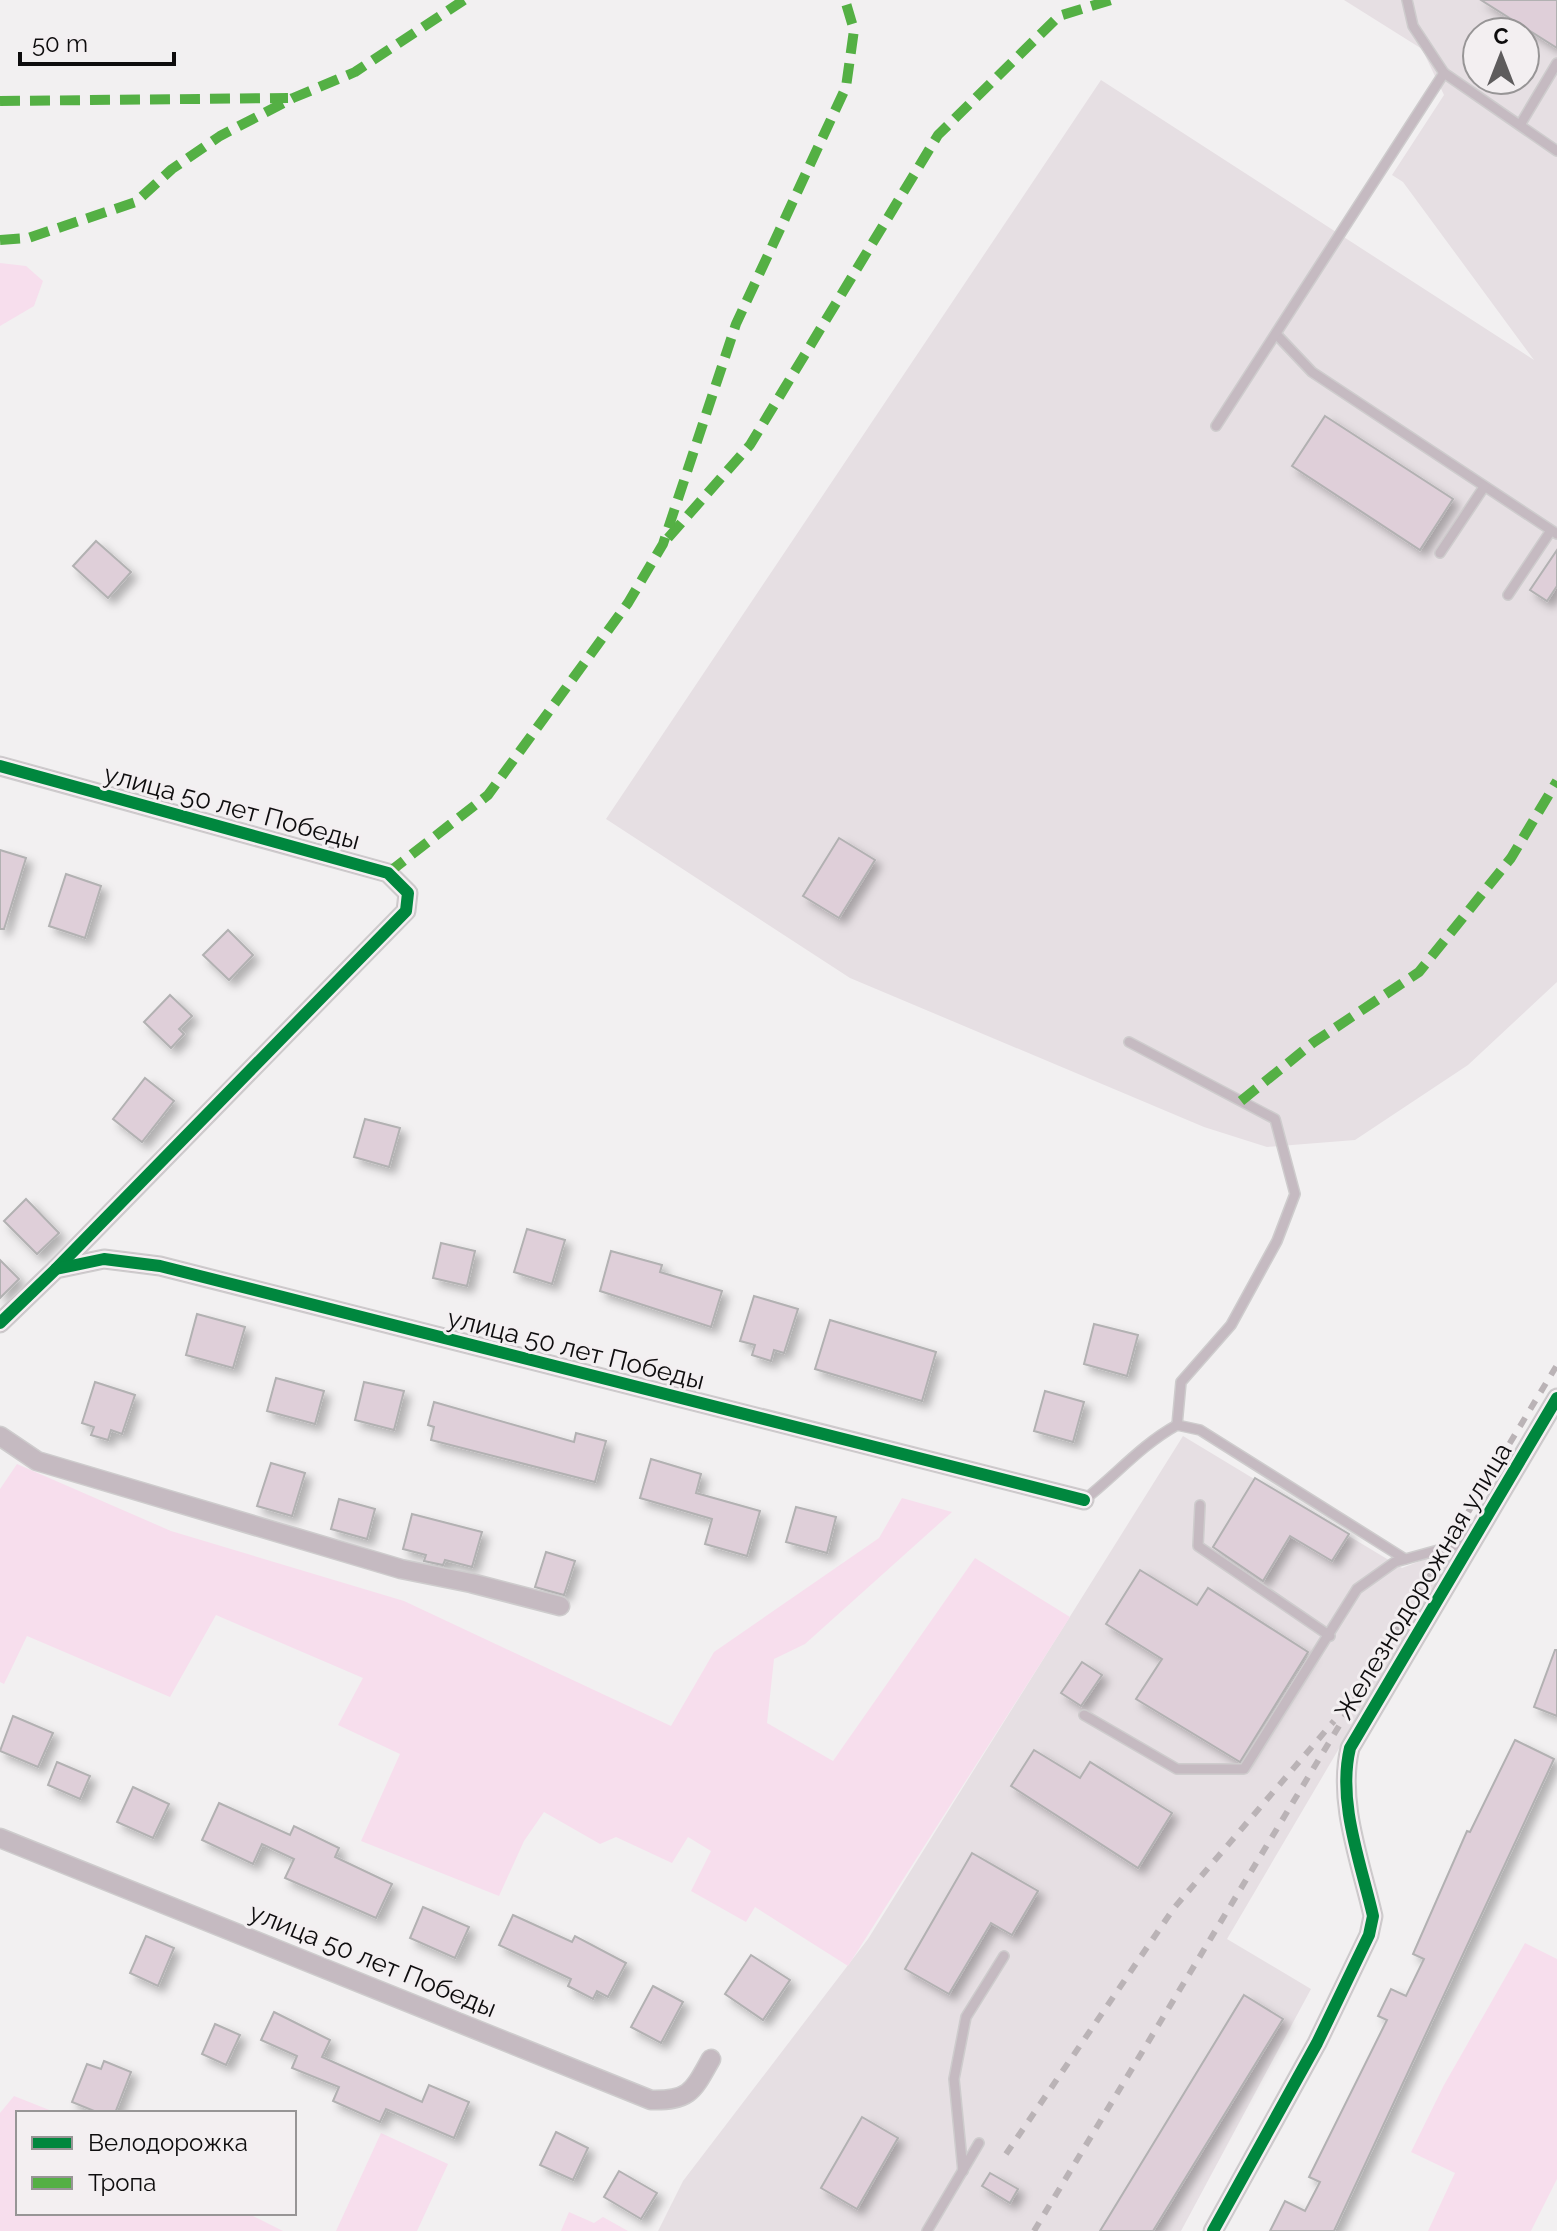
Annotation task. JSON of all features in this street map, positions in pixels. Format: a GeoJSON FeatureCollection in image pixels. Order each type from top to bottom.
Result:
{"type":"FeatureCollection","features":[{"type":"Feature","properties":{"kind":"street","name":"улица 50 лет Победы"},"geometry":{"type":"LineString","coordinates":[[0,766],[388,873],[408,893],[406,911],[0,1323]]}},
{"type":"Feature","properties":{"kind":"street","name":"улица 50 лет Победы"},"geometry":{"type":"LineString","coordinates":[[56,1269],[104,1259],[160,1266],[1084,1500]]}},
{"type":"Feature","properties":{"kind":"street","name":"Железнодорожная улица"},"geometry":{"type":"LineString","coordinates":[[1213,2231],[1317,2043],[1369,1935],[1373,1916],[1347,1801],[1345,1771],[1350,1748],[1557,1398]]}},
{"type":"Feature","properties":{"kind":"street"},"geometry":{"type":"LineString","coordinates":[[0,1436],[37,1461],[401,1569],[560,1606]]}},
{"type":"Feature","properties":{"kind":"street","name":"улица 50 лет Победы"},"geometry":{"type":"LineString","coordinates":[[0,1838],[651,2100],[676,2101],[693,2091],[711,2059]]}},
{"type":"Feature","properties":{"kind":"lane"},"geometry":{"type":"LineString","coordinates":[[1407,0],[1413,26],[1444,73],[1557,151]]}},
{"type":"Feature","properties":{"kind":"lane"},"geometry":{"type":"LineString","coordinates":[[1520,125],[1557,63]]}},
{"type":"Feature","properties":{"kind":"lane"},"geometry":{"type":"LineString","coordinates":[[1216,426],[1444,73]]}},
{"type":"Feature","properties":{"kind":"lane"},"geometry":{"type":"LineString","coordinates":[[1276,334],[1312,372],[1554,533],[1508,595]]}},
{"type":"Feature","properties":{"kind":"lane"},"geometry":{"type":"LineString","coordinates":[[1440,553],[1484,487]]}},
{"type":"Feature","properties":{"kind":"lane"},"geometry":{"type":"LineString","coordinates":[[1129,1042],[1275,1119],[1295,1194],[1277,1241],[1231,1325],[1181,1382],[1177,1425]]}},
{"type":"Feature","properties":{"kind":"lane"},"geometry":{"type":"LineString","coordinates":[[1084,1500],[1113,1478],[1147,1442],[1177,1425],[1200,1430],[1405,1559]]}},
{"type":"Feature","properties":{"kind":"lane"},"geometry":{"type":"LineString","coordinates":[[1200,1505],[1198,1546],[1330,1636]]}},
{"type":"Feature","properties":{"kind":"lane"},"geometry":{"type":"LineString","coordinates":[[1084,1715],[1177,1769],[1244,1769],[1357,1589],[1405,1559],[1473,1541]]}},
{"type":"Feature","properties":{"kind":"lane"},"geometry":{"type":"LineString","coordinates":[[963,2171],[954,2079],[966,2017],[1004,1956]]}},
{"type":"Feature","properties":{"kind":"lane"},"geometry":{"type":"LineString","coordinates":[[927,2231],[979,2143]]}},
{"type":"Feature","properties":{"kind":"shaded area"},"geometry":{"type":"Polygon","coordinates":[[[1344,0],[1557,0],[1557,982],[1468,1065],[1355,1140],[1267,1147],[1204,1127],[850,978],[606,819],[1101,80],[1534,360],[1403,182],[1392,175],[1444,95],[1422,49],[1344,0]]]}},
{"type":"Feature","properties":{"kind":"shaded area"},"geometry":{"type":"Polygon","coordinates":[[[0,263],[26,266],[43,281],[34,306],[0,326],[0,263]]]}},
{"type":"Feature","properties":{"kind":"shaded area"},"geometry":{"type":"Polygon","coordinates":[[[1183,1436],[1402,1568],[1441,1553],[1451,1558],[1227,1939],[1311,1989],[1181,2231],[658,2231],[683,2181],[868,1939],[1183,1436]]]}},
{"type":"Feature","properties":{"kind":"shaded area"},"geometry":{"type":"Polygon","coordinates":[[[17,1464],[171,1531],[404,1601],[671,1726],[714,1652],[879,1538],[902,1498],[952,1512],[805,1644],[774,1659],[767,1723],[833,1761],[975,1558],[1070,1617],[848,1966],[755,1907],[746,1922],[691,1891],[711,1851],[688,1837],[672,1863],[616,1837],[600,1844],[544,1812],[524,1841],[499,1896],[361,1841],[400,1754],[338,1725],[363,1678],[216,1615],[170,1697],[27,1636],[4,1684],[0,1682],[0,1489],[17,1464]]]}},
{"type":"Feature","properties":{"kind":"shaded area"},"geometry":{"type":"Polygon","coordinates":[[[1525,1943],[1557,1959],[1557,2179],[1531,2231],[1428,2231],[1455,2173],[1411,2152],[1444,2085],[1525,1943]]]}},
{"type":"Feature","properties":{"kind":"shaded area"},"geometry":{"type":"Polygon","coordinates":[[[14,2096],[52,2111],[16,2111],[16,2215],[251,2215],[283,2231],[0,2231],[0,2113],[14,2096]]]}},
{"type":"Feature","properties":{"kind":"shaded area"},"geometry":{"type":"Polygon","coordinates":[[[381,2133],[448,2164],[417,2231],[336,2231],[381,2133]]]}},
{"type":"Feature","properties":{"kind":"shaded area"},"geometry":{"type":"Polygon","coordinates":[[[569,2212],[594,2223],[603,2217],[628,2231],[561,2231],[569,2212]]]}},
{"type":"Feature","properties":{"kind":"building"},"geometry":{"type":"Polygon","coordinates":[[[1481,0],[1557,0],[1557,48],[1541,38],[1541,16],[1506,16],[1481,0]]]}},
{"type":"Feature","properties":{"kind":"building"},"geometry":{"type":"Polygon","coordinates":[[[1325,416],[1453,499],[1420,550],[1292,466],[1325,416]]]}},
{"type":"Feature","properties":{"kind":"building"},"geometry":{"type":"Polygon","coordinates":[[[96,541],[131,572],[108,598],[73,566],[96,541]]]}},
{"type":"Feature","properties":{"kind":"building"},"geometry":{"type":"Polygon","coordinates":[[[1557,550],[1557,586],[1547,601],[1530,590],[1557,550]]]}},
{"type":"Feature","properties":{"kind":"building"},"geometry":{"type":"Polygon","coordinates":[[[839,838],[875,860],[839,918],[803,896],[839,838]]]}},
{"type":"Feature","properties":{"kind":"building"},"geometry":{"type":"Polygon","coordinates":[[[0,850],[26,858],[4,929],[0,929],[0,850]]]}},
{"type":"Feature","properties":{"kind":"building"},"geometry":{"type":"Polygon","coordinates":[[[66,874],[101,886],[85,938],[49,926],[66,874]]]}},
{"type":"Feature","properties":{"kind":"building"},"geometry":{"type":"Polygon","coordinates":[[[228,930],[253,955],[229,980],[203,955],[228,930]]]}},
{"type":"Feature","properties":{"kind":"building"},"geometry":{"type":"Polygon","coordinates":[[[170,995],[192,1016],[179,1029],[184,1034],[171,1048],[144,1022],[170,995]]]}},
{"type":"Feature","properties":{"kind":"building"},"geometry":{"type":"Polygon","coordinates":[[[145,1078],[174,1101],[142,1142],[113,1119],[145,1078]]]}},
{"type":"Feature","properties":{"kind":"building"},"geometry":{"type":"Polygon","coordinates":[[[365,1119],[400,1128],[389,1167],[354,1157],[365,1119]]]}},
{"type":"Feature","properties":{"kind":"building"},"geometry":{"type":"Polygon","coordinates":[[[26,1199],[59,1233],[37,1254],[4,1221],[26,1199]]]}},
{"type":"Feature","properties":{"kind":"building"},"geometry":{"type":"Polygon","coordinates":[[[527,1229],[565,1240],[552,1284],[514,1272],[527,1229]]]}},
{"type":"Feature","properties":{"kind":"building"},"geometry":{"type":"Polygon","coordinates":[[[441,1243],[475,1251],[467,1286],[433,1278],[441,1243]]]}},
{"type":"Feature","properties":{"kind":"building"},"geometry":{"type":"Polygon","coordinates":[[[611,1251],[662,1265],[660,1272],[722,1291],[711,1327],[600,1291],[611,1251]]]}},
{"type":"Feature","properties":{"kind":"building"},"geometry":{"type":"Polygon","coordinates":[[[0,1260],[19,1279],[0,1298],[0,1260]]]}},
{"type":"Feature","properties":{"kind":"building"},"geometry":{"type":"Polygon","coordinates":[[[754,1296],[798,1309],[784,1353],[774,1350],[771,1361],[752,1355],[755,1345],[740,1341],[754,1296]]]}},
{"type":"Feature","properties":{"kind":"building"},"geometry":{"type":"Polygon","coordinates":[[[197,1314],[245,1327],[233,1368],[186,1355],[197,1314]]]}},
{"type":"Feature","properties":{"kind":"building"},"geometry":{"type":"Polygon","coordinates":[[[830,1320],[936,1352],[922,1401],[815,1369],[830,1320]]]}},
{"type":"Feature","properties":{"kind":"building"},"geometry":{"type":"Polygon","coordinates":[[[1094,1324],[1138,1335],[1127,1376],[1084,1364],[1094,1324]]]}},
{"type":"Feature","properties":{"kind":"building"},"geometry":{"type":"Polygon","coordinates":[[[276,1378],[324,1391],[315,1424],[267,1411],[276,1378]]]}},
{"type":"Feature","properties":{"kind":"building"},"geometry":{"type":"Polygon","coordinates":[[[95,1382],[135,1395],[122,1434],[111,1430],[108,1440],[91,1435],[94,1427],[82,1423],[95,1382]]]}},
{"type":"Feature","properties":{"kind":"building"},"geometry":{"type":"Polygon","coordinates":[[[364,1382],[404,1391],[394,1430],[355,1420],[364,1382]]]}},
{"type":"Feature","properties":{"kind":"building"},"geometry":{"type":"Polygon","coordinates":[[[1045,1391],[1084,1402],[1073,1442],[1034,1431],[1045,1391]]]}},
{"type":"Feature","properties":{"kind":"building"},"geometry":{"type":"Polygon","coordinates":[[[434,1402],[574,1442],[576,1433],[606,1441],[595,1482],[431,1440],[434,1427],[428,1425],[434,1402]]]}},
{"type":"Feature","properties":{"kind":"building"},"geometry":{"type":"Polygon","coordinates":[[[651,1459],[701,1474],[696,1493],[760,1511],[747,1556],[705,1544],[712,1519],[640,1498],[651,1459]]]}},
{"type":"Feature","properties":{"kind":"building"},"geometry":{"type":"Polygon","coordinates":[[[271,1463],[305,1473],[292,1516],[257,1506],[271,1463]]]}},
{"type":"Feature","properties":{"kind":"building"},"geometry":{"type":"Polygon","coordinates":[[[1255,1478],[1349,1534],[1332,1561],[1290,1536],[1263,1581],[1213,1547],[1255,1478]]]}},
{"type":"Feature","properties":{"kind":"building"},"geometry":{"type":"Polygon","coordinates":[[[339,1499],[375,1509],[367,1539],[331,1529],[339,1499]]]}},
{"type":"Feature","properties":{"kind":"building"},"geometry":{"type":"Polygon","coordinates":[[[796,1507],[836,1517],[827,1553],[786,1542],[796,1507]]]}},
{"type":"Feature","properties":{"kind":"building"},"geometry":{"type":"Polygon","coordinates":[[[412,1514],[482,1532],[472,1567],[445,1560],[443,1565],[424,1561],[426,1555],[403,1549],[412,1514]]]}},
{"type":"Feature","properties":{"kind":"building"},"geometry":{"type":"Polygon","coordinates":[[[546,1552],[575,1561],[564,1595],[535,1587],[546,1552]]]}},
{"type":"Feature","properties":{"kind":"building"},"geometry":{"type":"Polygon","coordinates":[[[1140,1570],[1197,1605],[1208,1588],[1308,1652],[1240,1762],[1136,1699],[1162,1659],[1106,1624],[1140,1570]]]}},
{"type":"Feature","properties":{"kind":"building"},"geometry":{"type":"Polygon","coordinates":[[[1557,1650],[1557,1716],[1534,1707],[1557,1650]]]}},
{"type":"Feature","properties":{"kind":"building"},"geometry":{"type":"Polygon","coordinates":[[[1082,1662],[1102,1675],[1081,1706],[1061,1693],[1082,1662]]]}},
{"type":"Feature","properties":{"kind":"building"},"geometry":{"type":"Polygon","coordinates":[[[13,1716],[53,1733],[38,1767],[0,1751],[13,1716]]]}},
{"type":"Feature","properties":{"kind":"building"},"geometry":{"type":"Polygon","coordinates":[[[1515,1740],[1554,1759],[1334,2231],[1270,2231],[1285,2201],[1305,2211],[1320,2182],[1309,2177],[1387,2020],[1378,2016],[1391,1989],[1406,1996],[1424,1959],[1413,1954],[1467,1831],[1470,1832],[1515,1740]]]}},
{"type":"Feature","properties":{"kind":"building"},"geometry":{"type":"Polygon","coordinates":[[[1034,1750],[1080,1778],[1090,1762],[1172,1813],[1138,1868],[1011,1786],[1034,1750]]]}},
{"type":"Feature","properties":{"kind":"building"},"geometry":{"type":"Polygon","coordinates":[[[57,1762],[90,1776],[80,1799],[48,1785],[57,1762]]]}},
{"type":"Feature","properties":{"kind":"building"},"geometry":{"type":"Polygon","coordinates":[[[133,1787],[169,1804],[153,1838],[117,1822],[133,1787]]]}},
{"type":"Feature","properties":{"kind":"building"},"geometry":{"type":"Polygon","coordinates":[[[219,1803],[290,1835],[294,1826],[339,1848],[335,1857],[392,1884],[376,1918],[285,1878],[294,1859],[262,1844],[253,1864],[202,1840],[219,1803]]]}},
{"type":"Feature","properties":{"kind":"building"},"geometry":{"type":"Polygon","coordinates":[[[972,1853],[1038,1891],[1012,1935],[991,1923],[949,1994],[905,1969],[972,1853]]]}},
{"type":"Feature","properties":{"kind":"building"},"geometry":{"type":"Polygon","coordinates":[[[423,1907],[469,1927],[455,1958],[410,1938],[423,1907]]]}},
{"type":"Feature","properties":{"kind":"building"},"geometry":{"type":"Polygon","coordinates":[[[513,1915],[572,1942],[575,1936],[626,1963],[608,1997],[597,1991],[593,1999],[568,1986],[571,1979],[499,1945],[513,1915]]]}},
{"type":"Feature","properties":{"kind":"building"},"geometry":{"type":"Polygon","coordinates":[[[146,1936],[174,1948],[158,1986],[130,1973],[146,1936]]]}},
{"type":"Feature","properties":{"kind":"building"},"geometry":{"type":"Polygon","coordinates":[[[751,1955],[790,1980],[763,2020],[725,1994],[751,1955]]]}},
{"type":"Feature","properties":{"kind":"building"},"geometry":{"type":"Polygon","coordinates":[[[653,1986],[683,2002],[661,2043],[631,2027],[653,1986]]]}},
{"type":"Feature","properties":{"kind":"building"},"geometry":{"type":"Polygon","coordinates":[[[1244,1995],[1283,2019],[1153,2231],[1100,2231],[1244,1995]]]}},
{"type":"Feature","properties":{"kind":"building"},"geometry":{"type":"Polygon","coordinates":[[[274,2012],[330,2040],[322,2057],[422,2102],[429,2085],[469,2102],[454,2138],[386,2109],[380,2122],[333,2101],[339,2087],[292,2068],[297,2056],[261,2040],[274,2012]]]}},
{"type":"Feature","properties":{"kind":"building"},"geometry":{"type":"Polygon","coordinates":[[[215,2024],[240,2035],[226,2065],[202,2054],[215,2024]]]}},
{"type":"Feature","properties":{"kind":"building"},"geometry":{"type":"Polygon","coordinates":[[[104,2061],[131,2072],[116,2111],[94,2111],[72,2102],[87,2064],[101,2069],[104,2061]]]}},
{"type":"Feature","properties":{"kind":"building"},"geometry":{"type":"Polygon","coordinates":[[[862,2117],[898,2138],[857,2209],[821,2188],[862,2117]]]}},
{"type":"Feature","properties":{"kind":"building"},"geometry":{"type":"Polygon","coordinates":[[[556,2132],[588,2148],[573,2180],[540,2165],[556,2132]]]}},
{"type":"Feature","properties":{"kind":"building"},"geometry":{"type":"Polygon","coordinates":[[[619,2171],[657,2193],[641,2219],[604,2197],[619,2171]]]}},
{"type":"Feature","properties":{"kind":"building"},"geometry":{"type":"Polygon","coordinates":[[[990,2173],[1018,2189],[1010,2203],[982,2186],[990,2173]]]}},
{"type":"Feature","properties":{"kind":"railway"},"geometry":{"type":"LineString","coordinates":[[1034,2231],[1557,1365]]}},
{"type":"Feature","properties":{"kind":"railway"},"geometry":{"type":"LineString","coordinates":[[1006,2154],[1174,1908],[1334,1721]]}},
{"type":"Feature","properties":{"kind":"marked path"},"geometry":{"type":"LineString","coordinates":[[0,240],[28,238],[136,202],[172,169],[220,136],[293,98],[355,72],[464,0]]}},
{"type":"Feature","properties":{"kind":"marked path"},"geometry":{"type":"LineString","coordinates":[[388,873],[488,795],[628,603],[663,544],[736,324],[846,87],[854,30],[845,0]]}},
{"type":"Feature","properties":{"kind":"marked path"},"geometry":{"type":"LineString","coordinates":[[668,538],[750,445],[938,135],[1059,16],[1111,0]]}},
{"type":"Feature","properties":{"kind":"marked path"},"geometry":{"type":"LineString","coordinates":[[0,101],[288,98]]}},
{"type":"Feature","properties":{"kind":"marked path"},"geometry":{"type":"LineString","coordinates":[[1241,1101],[1314,1042],[1419,972],[1511,858],[1557,781]]}},
{"type":"Feature","properties":{"kind":"cycle path"},"geometry":{"type":"LineString","coordinates":[[0,766],[388,873],[408,893],[406,911],[56,1269]]}},
{"type":"Feature","properties":{"kind":"cycle path"},"geometry":{"type":"LineString","coordinates":[[0,1323],[56,1269],[104,1259],[160,1266],[1084,1500]]}},
{"type":"Feature","properties":{"kind":"cycle path"},"geometry":{"type":"LineString","coordinates":[[1213,2231],[1317,2043],[1369,1935],[1373,1916],[1348,1811],[1346,1790],[1350,1748],[1557,1398]]}}]}
